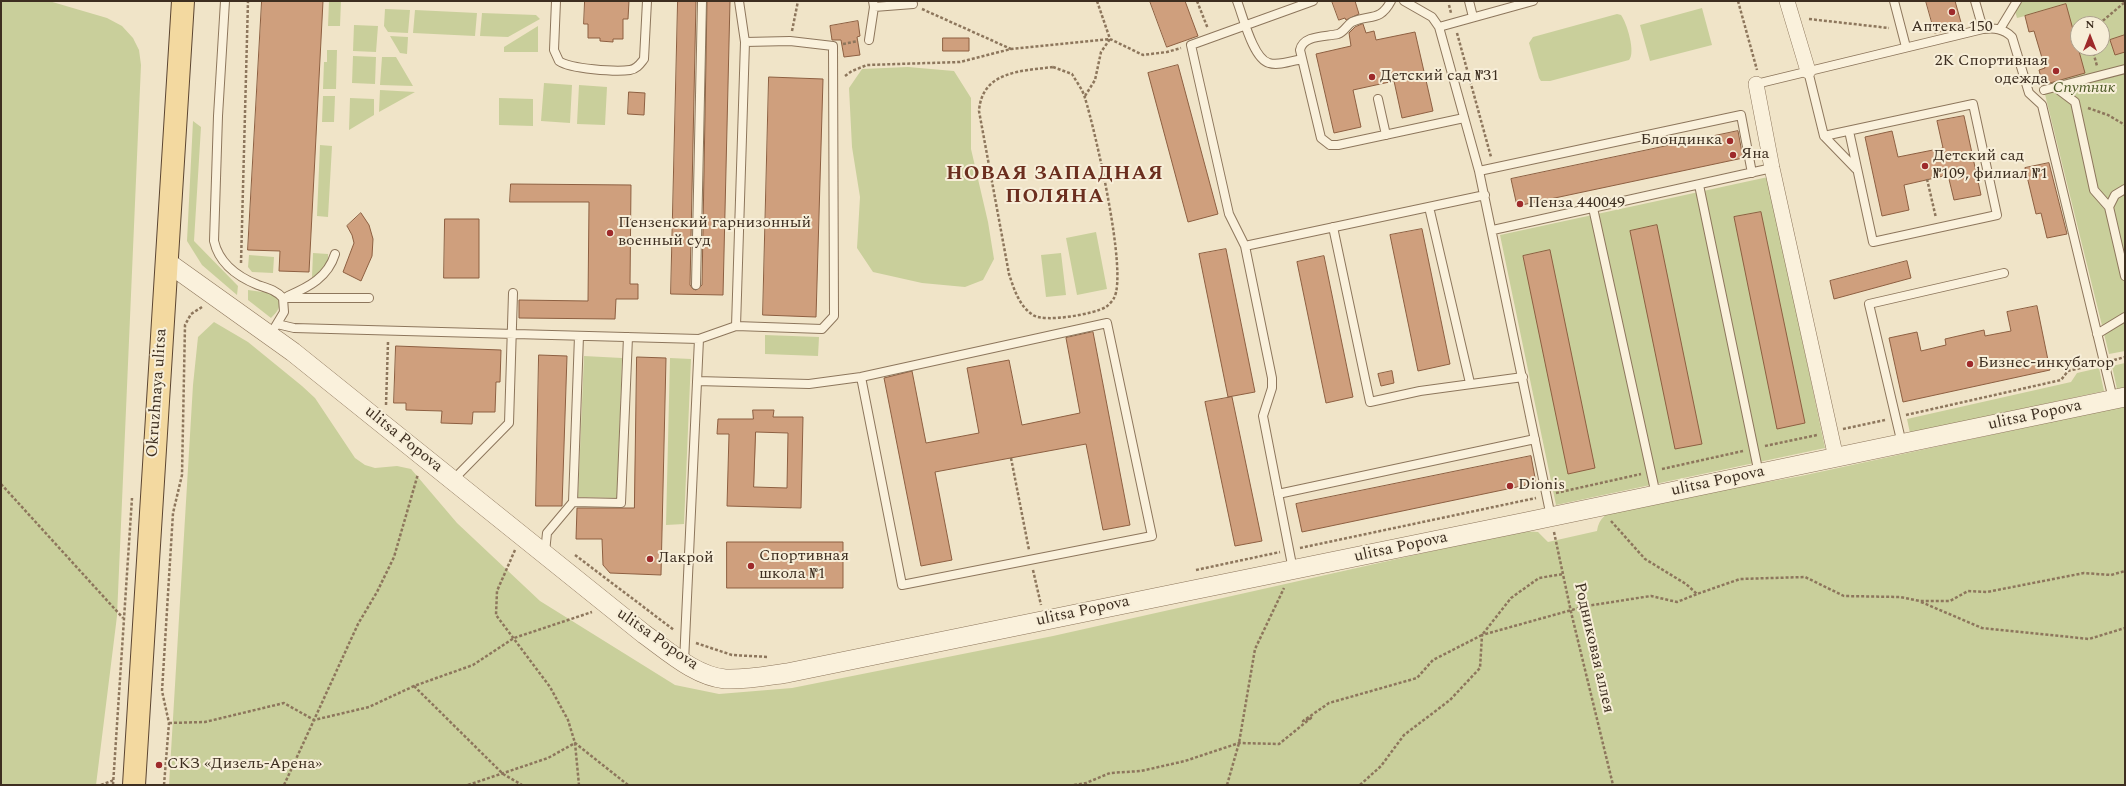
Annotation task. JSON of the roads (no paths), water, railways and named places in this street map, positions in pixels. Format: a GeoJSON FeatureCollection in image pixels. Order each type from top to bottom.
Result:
{"type":"FeatureCollection","features":[{"type":"Feature","properties":{"kind":"main road","name":"Okruzhnaya ulitsa"},"geometry":{"type":"LineString","coordinates":[[124,782],[167,262],[183,1]]}},
{"type":"Feature","properties":{"kind":"street"},"geometry":{"type":"LineString","coordinates":[[1787,1],[1808,71]]}},
{"type":"Feature","properties":{"kind":"street"},"geometry":{"type":"LineString","coordinates":[[1756,84],[1772,168],[1836,458]]}},
{"type":"Feature","properties":{"kind":"street","name":"ulitsa Popova"},"geometry":{"type":"LineString","coordinates":[[167,262],[273,329],[452,480],[644,634],[684,662],[710,675],[723,679],[755,678],[1293,570],[2119,398]]}},
{"type":"Feature","properties":{"kind":"lane"},"geometry":{"type":"LineString","coordinates":[[225,1],[218,116],[214,241],[220,257],[242,278],[274,291],[283,298],[369,298]]}},
{"type":"Feature","properties":{"kind":"lane"},"geometry":{"type":"LineString","coordinates":[[556,1],[554,50],[559,62],[572,67],[629,70],[640,65],[644,59],[647,1]]}},
{"type":"Feature","properties":{"kind":"lane"},"geometry":{"type":"LineString","coordinates":[[696,285],[702,1]]}},
{"type":"Feature","properties":{"kind":"lane"},"geometry":{"type":"LineString","coordinates":[[736,326],[745,42],[739,1]]}},
{"type":"Feature","properties":{"kind":"lane"},"geometry":{"type":"LineString","coordinates":[[1237,1],[1256,52],[1263,61],[1270,64],[1278,64],[1302,59]]}},
{"type":"Feature","properties":{"kind":"lane"},"geometry":{"type":"LineString","coordinates":[[1293,570],[1263,416],[1272,388],[1272,378],[1245,246],[1230,214],[1191,45],[1312,1]]}},
{"type":"Feature","properties":{"kind":"lane"},"geometry":{"type":"LineString","coordinates":[[1391,1],[1385,11],[1377,17],[1354,21],[1340,33],[1303,42],[1300,50],[1318,133],[1325,143],[1338,145],[1464,118]]}},
{"type":"Feature","properties":{"kind":"lane"},"geometry":{"type":"LineString","coordinates":[[1404,1],[1432,18],[1439,27],[1485,195],[1551,517]]}},
{"type":"Feature","properties":{"kind":"lane"},"geometry":{"type":"LineString","coordinates":[[1469,1],[1474,17]]}},
{"type":"Feature","properties":{"kind":"lane"},"geometry":{"type":"LineString","coordinates":[[1439,27],[1532,1]]}},
{"type":"Feature","properties":{"kind":"lane"},"geometry":{"type":"LineString","coordinates":[[1894,1],[1906,47]]}},
{"type":"Feature","properties":{"kind":"lane"},"geometry":{"type":"LineString","coordinates":[[1975,1],[1983,28]]}},
{"type":"Feature","properties":{"kind":"lane"},"geometry":{"type":"LineString","coordinates":[[2000,29],[2017,1]]}},
{"type":"Feature","properties":{"kind":"lane"},"geometry":{"type":"LineString","coordinates":[[869,40],[874,4],[912,3]]}},
{"type":"Feature","properties":{"kind":"lane"},"geometry":{"type":"LineString","coordinates":[[1756,84],[1983,28],[2000,29],[2012,37],[2028,93],[2042,105],[2097,334],[2119,398]]}},
{"type":"Feature","properties":{"kind":"lane"},"geometry":{"type":"LineString","coordinates":[[273,329],[388,330],[699,339],[736,326],[822,329],[834,316],[833,46],[790,41],[745,42]]}},
{"type":"Feature","properties":{"kind":"lane"},"geometry":{"type":"LineString","coordinates":[[2044,90],[2125,69]]}},
{"type":"Feature","properties":{"kind":"lane"},"geometry":{"type":"LineString","coordinates":[[1808,71],[1824,136],[1857,170]]}},
{"type":"Feature","properties":{"kind":"lane"},"geometry":{"type":"LineString","coordinates":[[2055,87],[2075,102],[2094,190],[2109,207],[2125,276]]}},
{"type":"Feature","properties":{"kind":"lane"},"geometry":{"type":"LineString","coordinates":[[1378,99],[1386,135]]}},
{"type":"Feature","properties":{"kind":"lane"},"geometry":{"type":"LineString","coordinates":[[1824,136],[1973,104],[1997,215],[1872,242],[1849,131]]}},
{"type":"Feature","properties":{"kind":"lane"},"geometry":{"type":"LineString","coordinates":[[1479,171],[1741,115],[1752,173]]}},
{"type":"Feature","properties":{"kind":"lane"},"geometry":{"type":"LineString","coordinates":[[1493,230],[1772,168]]}},
{"type":"Feature","properties":{"kind":"lane"},"geometry":{"type":"LineString","coordinates":[[1699,185],[1759,474]]}},
{"type":"Feature","properties":{"kind":"lane"},"geometry":{"type":"LineString","coordinates":[[2109,207],[2115,195],[2125,189]]}},
{"type":"Feature","properties":{"kind":"lane"},"geometry":{"type":"LineString","coordinates":[[1245,246],[1485,195]]}},
{"type":"Feature","properties":{"kind":"lane"},"geometry":{"type":"LineString","coordinates":[[1429,207],[1470,383]]}},
{"type":"Feature","properties":{"kind":"lane"},"geometry":{"type":"LineString","coordinates":[[1593,208],[1656,495]]}},
{"type":"Feature","properties":{"kind":"lane"},"geometry":{"type":"LineString","coordinates":[[1333,227],[1370,402],[1420,391],[1523,377]]}},
{"type":"Feature","properties":{"kind":"lane"},"geometry":{"type":"LineString","coordinates":[[283,298],[310,285],[323,276],[332,265],[335,254]]}},
{"type":"Feature","properties":{"kind":"lane"},"geometry":{"type":"LineString","coordinates":[[1902,444],[1869,304],[2004,273]]}},
{"type":"Feature","properties":{"kind":"lane"},"geometry":{"type":"LineString","coordinates":[[452,480],[509,423],[513,293]]}},
{"type":"Feature","properties":{"kind":"lane"},"geometry":{"type":"LineString","coordinates":[[273,329],[284,312],[283,298]]}},
{"type":"Feature","properties":{"kind":"lane"},"geometry":{"type":"LineString","coordinates":[[2097,334],[2125,317]]}},
{"type":"Feature","properties":{"kind":"lane"},"geometry":{"type":"LineString","coordinates":[[697,381],[809,384],[861,377],[1107,323],[1152,536],[902,585],[861,377]]}},
{"type":"Feature","properties":{"kind":"lane"},"geometry":{"type":"LineString","coordinates":[[545,555],[547,533],[573,502],[579,336]]}},
{"type":"Feature","properties":{"kind":"lane"},"geometry":{"type":"LineString","coordinates":[[573,502],[621,503],[628,337]]}},
{"type":"Feature","properties":{"kind":"lane"},"geometry":{"type":"LineString","coordinates":[[684,662],[699,339]]}},
{"type":"Feature","properties":{"kind":"lane"},"geometry":{"type":"LineString","coordinates":[[1278,494],[1536,439]]}},
{"type":"Feature","properties":{"kind":"place","name":"Аптека 150"},"geometry":{"type":"Point","coordinates":[1952,12]}},
{"type":"Feature","properties":{"kind":"place","name":"2К Спортивная одежда"},"geometry":{"type":"Point","coordinates":[2056,71]}},
{"type":"Feature","properties":{"kind":"place","name":"Детский сад №31"},"geometry":{"type":"Point","coordinates":[1372,77]}},
{"type":"Feature","properties":{"kind":"place","name":"Блондинка"},"geometry":{"type":"Point","coordinates":[1730,141]}},
{"type":"Feature","properties":{"kind":"place","name":"Яна"},"geometry":{"type":"Point","coordinates":[1733,155]}},
{"type":"Feature","properties":{"kind":"place","name":"Детский сад №109, филиал №1"},"geometry":{"type":"Point","coordinates":[1925,166]}},
{"type":"Feature","properties":{"kind":"place","name":"Пенза 440049"},"geometry":{"type":"Point","coordinates":[1520,204]}},
{"type":"Feature","properties":{"kind":"place","name":"Пензенский гарнизонный военный суд"},"geometry":{"type":"Point","coordinates":[610,233]}},
{"type":"Feature","properties":{"kind":"place","name":"Бизнес-инкубатор"},"geometry":{"type":"Point","coordinates":[1970,364]}},
{"type":"Feature","properties":{"kind":"place","name":"Dionis"},"geometry":{"type":"Point","coordinates":[1510,486]}},
{"type":"Feature","properties":{"kind":"place","name":"Лакрой"},"geometry":{"type":"Point","coordinates":[650,559]}},
{"type":"Feature","properties":{"kind":"place","name":"Спортивная школа №1"},"geometry":{"type":"Point","coordinates":[751,566]}},
{"type":"Feature","properties":{"kind":"place","name":"СКЗ «Дизель-Арена»"},"geometry":{"type":"Point","coordinates":[159,765]}},
{"type":"Feature","properties":{"kind":"district","name":"НОВАЯ ЗАПАДНАЯ ПОЛЯНА"},"geometry":{"type":"Point","coordinates":[1055,186]}},
{"type":"Feature","properties":{"kind":"park label","name":"Спутник"},"geometry":{"type":"Point","coordinates":[2084,89]}}]}
